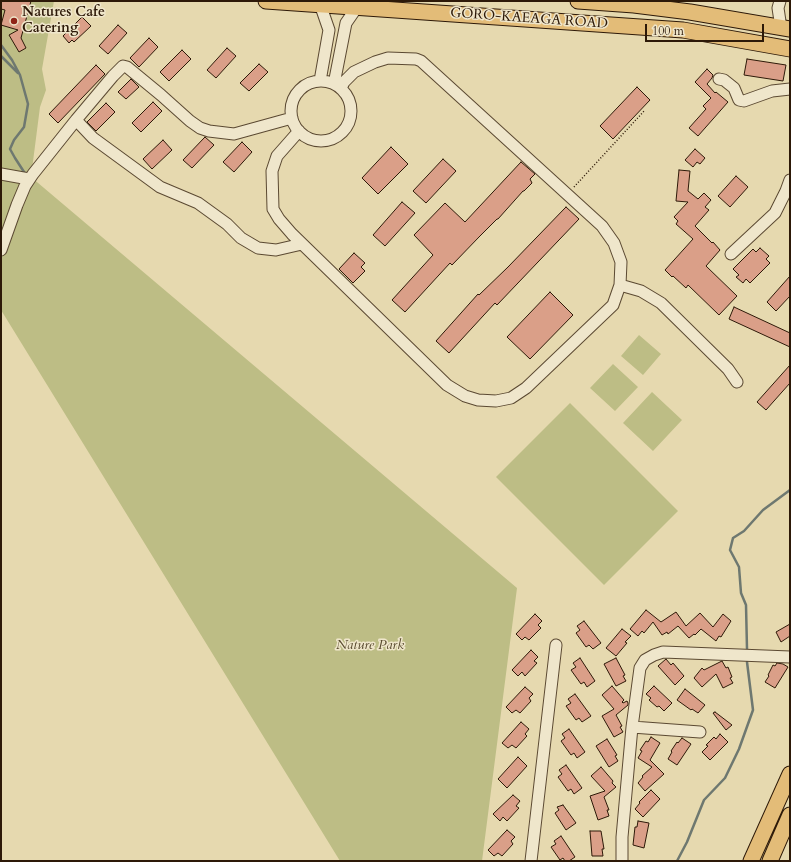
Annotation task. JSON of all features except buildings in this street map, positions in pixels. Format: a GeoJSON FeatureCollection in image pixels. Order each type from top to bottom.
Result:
{"type":"FeatureCollection","features":[{"type":"Feature","properties":{"kind":"main road","name":"GORO-KAEAGA ROAD"},"geometry":{"type":"LineString","coordinates":[[266,1],[682,30],[790,50]]}},
{"type":"Feature","properties":{"kind":"main road","name":"GORO-KAEAGA ROAD"},"geometry":{"type":"LineString","coordinates":[[578,1],[634,5],[690,12],[786,29]]}},
{"type":"Feature","properties":{"kind":"main road"},"geometry":{"type":"LineString","coordinates":[[751,861],[790,774]]}},
{"type":"Feature","properties":{"kind":"main road"},"geometry":{"type":"LineString","coordinates":[[771,860],[790,815]]}},
{"type":"Feature","properties":{"kind":"street"},"geometry":{"type":"LineString","coordinates":[[780,1],[778,8],[786,29]]}},
{"type":"Feature","properties":{"kind":"street"},"geometry":{"type":"LineString","coordinates":[[320,4],[329,30],[320,81]]}},
{"type":"Feature","properties":{"kind":"street"},"geometry":{"type":"LineString","coordinates":[[338,86],[346,23],[355,10],[361,8]]}},
{"type":"Feature","properties":{"kind":"street"},"geometry":{"type":"LineString","coordinates":[[299,132],[277,156],[272,170],[273,209],[279,220],[447,385],[465,396],[478,400],[496,401],[511,398],[526,388],[613,305],[620,285],[621,262],[614,242],[602,226],[421,61],[416,59],[388,58],[375,62],[354,72],[338,86]]}},
{"type":"Feature","properties":{"kind":"street"},"geometry":{"type":"LineString","coordinates":[[1,250],[17,205],[29,179],[76,120],[123,66],[127,67],[190,121],[200,128],[209,131],[234,134],[292,118]]}},
{"type":"Feature","properties":{"kind":"street"},"geometry":{"type":"LineString","coordinates":[[719,79],[724,80],[734,88],[739,100],[744,101],[772,91],[790,89]]}},
{"type":"Feature","properties":{"kind":"street"},"geometry":{"type":"LineString","coordinates":[[320,81],[338,86],[350,100],[351,115],[349,123],[340,135],[334,139],[319,141],[304,136],[294,125],[291,110],[292,103],[300,90],[313,82],[320,81]]}},
{"type":"Feature","properties":{"kind":"street"},"geometry":{"type":"LineString","coordinates":[[76,120],[93,138],[160,187],[198,203],[227,224],[241,238],[258,248],[276,250],[302,244]]}},
{"type":"Feature","properties":{"kind":"street"},"geometry":{"type":"LineString","coordinates":[[1,174],[29,179]]}},
{"type":"Feature","properties":{"kind":"street"},"geometry":{"type":"LineString","coordinates":[[731,254],[775,212],[790,180]]}},
{"type":"Feature","properties":{"kind":"street"},"geometry":{"type":"LineString","coordinates":[[620,285],[641,291],[661,303],[724,365],[737,382]]}},
{"type":"Feature","properties":{"kind":"street"},"geometry":{"type":"LineString","coordinates":[[531,861],[556,645]]}},
{"type":"Feature","properties":{"kind":"street"},"geometry":{"type":"LineString","coordinates":[[622,861],[622,838],[632,727],[640,668],[646,660],[663,652],[790,658]]}},
{"type":"Feature","properties":{"kind":"street"},"geometry":{"type":"LineString","coordinates":[[632,727],[700,732]]}},
{"type":"Feature","properties":{"kind":"path"},"geometry":{"type":"LineString","coordinates":[[567,194],[645,110]]}},
{"type":"Feature","properties":{"kind":"green space","name":"Nature Park"},"geometry":{"type":"Polygon","coordinates":[[[1,1],[54,1],[42,69],[46,90],[40,107],[31,177],[517,588],[482,861],[340,861],[1,310],[1,1]]]}},
{"type":"Feature","properties":{"kind":"green space"},"geometry":{"type":"Polygon","coordinates":[[[639,335],[661,354],[643,375],[621,356],[639,335]]]}},
{"type":"Feature","properties":{"kind":"green space"},"geometry":{"type":"Polygon","coordinates":[[[613,364],[638,387],[615,411],[590,388],[613,364]]]}},
{"type":"Feature","properties":{"kind":"green space"},"geometry":{"type":"Polygon","coordinates":[[[652,392],[682,420],[653,451],[623,423],[652,392]]]}},
{"type":"Feature","properties":{"kind":"green space"},"geometry":{"type":"Polygon","coordinates":[[[570,403],[678,511],[604,585],[496,477],[570,403]]]}},
{"type":"Feature","properties":{"kind":"waterway"},"geometry":{"type":"LineString","coordinates":[[1,45],[12,60],[20,75],[28,104],[24,127],[14,140],[10,149],[26,175]]}},
{"type":"Feature","properties":{"kind":"waterway"},"geometry":{"type":"LineString","coordinates":[[1,56],[18,73]]}},
{"type":"Feature","properties":{"kind":"waterway"},"geometry":{"type":"LineString","coordinates":[[747,649],[746,605],[741,593],[739,567],[730,550],[733,538],[744,531],[763,510],[790,490]]}},
{"type":"Feature","properties":{"kind":"waterway"},"geometry":{"type":"LineString","coordinates":[[677,861],[687,842],[704,800],[725,778],[739,749],[753,710],[747,662]]}},
{"type":"Feature","properties":{"kind":"place","name":"Natures Cafe Catering"},"geometry":{"type":"Point","coordinates":[14,21]}}]}
